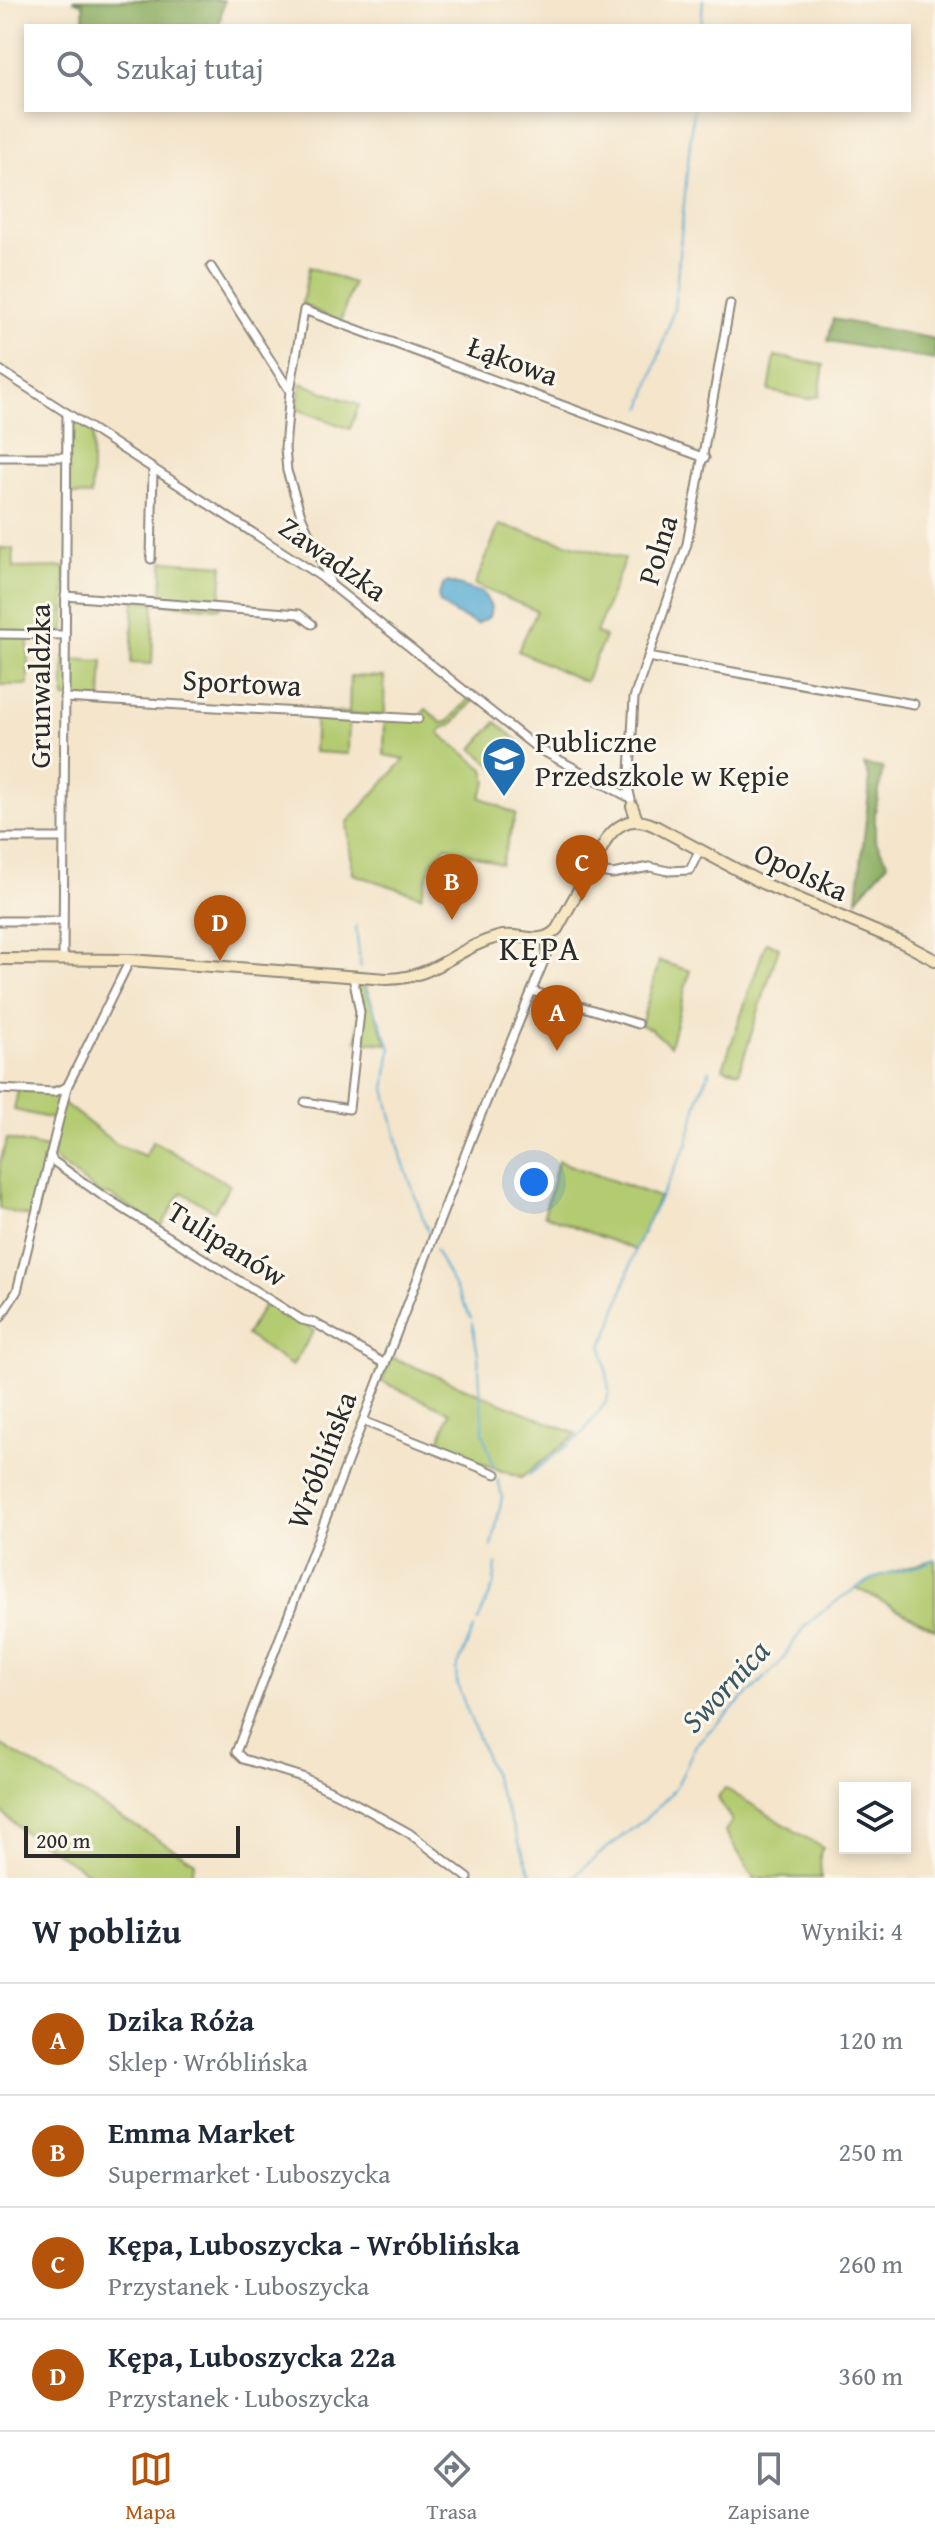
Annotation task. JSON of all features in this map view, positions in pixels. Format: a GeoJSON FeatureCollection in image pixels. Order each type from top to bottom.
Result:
{"type":"FeatureCollection","features":[{"type":"Feature","properties":{"kind":"street"},"geometry":{"type":"LineString","coordinates":[[211,267],[290,391],[285,448],[287,471],[302,518],[331,584]]}},
{"type":"Feature","properties":{"kind":"street","name":"Polna"},"geometry":{"type":"LineString","coordinates":[[631,802],[634,698],[687,544],[705,458],[730,304]]}},
{"type":"Feature","properties":{"kind":"street","name":"Łąkowa"},"geometry":{"type":"LineString","coordinates":[[290,391],[304,310],[705,458]]}},
{"type":"Feature","properties":{"kind":"street","name":"Zawadzka"},"geometry":{"type":"LineString","coordinates":[[0,370],[331,584],[537,748],[631,802]]}},
{"type":"Feature","properties":{"kind":"street","name":"Grunwaldzka"},"geometry":{"type":"LineString","coordinates":[[63,959],[67,413]]}},
{"type":"Feature","properties":{"kind":"street"},"geometry":{"type":"LineString","coordinates":[[0,457],[67,457]]}},
{"type":"Feature","properties":{"kind":"street"},"geometry":{"type":"LineString","coordinates":[[151,559],[153,468]]}},
{"type":"Feature","properties":{"kind":"street"},"geometry":{"type":"LineString","coordinates":[[65,596],[299,614],[312,624]]}},
{"type":"Feature","properties":{"kind":"street"},"geometry":{"type":"LineString","coordinates":[[0,634],[65,635]]}},
{"type":"Feature","properties":{"kind":"street"},"geometry":{"type":"LineString","coordinates":[[648,657],[914,704]]}},
{"type":"Feature","properties":{"kind":"street","name":"Sportowa"},"geometry":{"type":"LineString","coordinates":[[64,698],[418,719]]}},
{"type":"Feature","properties":{"kind":"street"},"geometry":{"type":"LineString","coordinates":[[0,959],[130,960],[387,979],[417,976],[495,938],[547,938],[557,929],[612,831],[626,821],[637,820],[631,802]]}},
{"type":"Feature","properties":{"kind":"street","name":"Opolska"},"geometry":{"type":"LineString","coordinates":[[637,820],[649,823],[764,884],[903,943],[935,960]]}},
{"type":"Feature","properties":{"kind":"street"},"geometry":{"type":"LineString","coordinates":[[0,838],[63,838]]}},
{"type":"Feature","properties":{"kind":"street"},"geometry":{"type":"LineString","coordinates":[[589,870],[612,874],[650,867],[680,872],[690,870],[700,849]]}},
{"type":"Feature","properties":{"kind":"street"},"geometry":{"type":"LineString","coordinates":[[0,921],[63,921]]}},
{"type":"Feature","properties":{"kind":"street","name":"Wróblińska"},"geometry":{"type":"LineString","coordinates":[[468,1878],[396,1825],[315,1782],[243,1759],[236,1752],[473,1134],[546,956],[547,938]]}},
{"type":"Feature","properties":{"kind":"street"},"geometry":{"type":"LineString","coordinates":[[0,1318],[17,1291],[67,1087],[130,960]]}},
{"type":"Feature","properties":{"kind":"street"},"geometry":{"type":"LineString","coordinates":[[305,1102],[349,1109],[360,1012],[353,977]]}},
{"type":"Feature","properties":{"kind":"street"},"geometry":{"type":"LineString","coordinates":[[532,991],[638,1024]]}},
{"type":"Feature","properties":{"kind":"street"},"geometry":{"type":"LineString","coordinates":[[0,1089],[54,1092],[67,1087]]}},
{"type":"Feature","properties":{"kind":"street","name":"Tulipanów"},"geometry":{"type":"LineString","coordinates":[[50,1155],[53,1161],[113,1201],[302,1320],[315,1323],[385,1364]]}},
{"type":"Feature","properties":{"kind":"street"},"geometry":{"type":"LineString","coordinates":[[363,1421],[496,1474]]}},
{"type":"Feature","properties":{"kind":"green space"},"geometry":{"type":"Polygon","coordinates":[[[73,0],[224,0],[219,24],[84,24],[83,4],[73,0]]]}},
{"type":"Feature","properties":{"kind":"green space"},"geometry":{"type":"Polygon","coordinates":[[[309,267],[353,283],[340,323],[302,304],[309,267]]]}},
{"type":"Feature","properties":{"kind":"green space"},"geometry":{"type":"Polygon","coordinates":[[[833,319],[935,339],[935,360],[828,341],[833,319]]]}},
{"type":"Feature","properties":{"kind":"green space"},"geometry":{"type":"Polygon","coordinates":[[[775,356],[824,365],[819,396],[807,399],[769,391],[775,356]]]}},
{"type":"Feature","properties":{"kind":"green space"},"geometry":{"type":"Polygon","coordinates":[[[301,383],[359,405],[350,429],[297,409],[301,383]]]}},
{"type":"Feature","properties":{"kind":"green space"},"geometry":{"type":"Polygon","coordinates":[[[67,413],[93,429],[91,496],[66,494],[67,413]]]}},
{"type":"Feature","properties":{"kind":"green space"},"geometry":{"type":"Polygon","coordinates":[[[499,525],[625,559],[596,633],[605,637],[585,682],[518,651],[537,611],[475,585],[499,525]]]}},
{"type":"Feature","properties":{"kind":"green space"},"geometry":{"type":"Polygon","coordinates":[[[0,548],[13,549],[14,568],[65,567],[65,635],[28,635],[28,685],[0,685],[0,548]]]}},
{"type":"Feature","properties":{"kind":"green space"},"geometry":{"type":"Polygon","coordinates":[[[163,561],[223,565],[220,608],[162,603],[163,561]]]}},
{"type":"Feature","properties":{"kind":"green space"},"geometry":{"type":"Polygon","coordinates":[[[134,601],[154,602],[152,664],[131,663],[134,601]]]}},
{"type":"Feature","properties":{"kind":"green space"},"geometry":{"type":"Polygon","coordinates":[[[64,659],[103,661],[101,700],[64,698],[64,659]]]}},
{"type":"Feature","properties":{"kind":"green space"},"geometry":{"type":"Polygon","coordinates":[[[350,676],[384,677],[385,716],[349,714],[348,754],[314,752],[316,711],[349,713],[350,676]]]}},
{"type":"Feature","properties":{"kind":"green space"},"geometry":{"type":"Polygon","coordinates":[[[472,695],[476,698],[452,725],[439,733],[484,769],[487,782],[480,797],[516,814],[501,864],[446,846],[432,862],[421,896],[353,874],[347,823],[405,759],[384,755],[385,716],[418,719],[426,709],[442,723],[448,722],[472,695]]]}},
{"type":"Feature","properties":{"kind":"green space"},"geometry":{"type":"Polygon","coordinates":[[[496,722],[523,745],[502,774],[473,749],[496,722]]]}},
{"type":"Feature","properties":{"kind":"green space"},"geometry":{"type":"Polygon","coordinates":[[[864,765],[883,768],[875,813],[875,839],[888,863],[857,899],[869,792],[869,777],[864,765]]]}},
{"type":"Feature","properties":{"kind":"green space"},"geometry":{"type":"Polygon","coordinates":[[[766,942],[779,947],[739,1072],[723,1068],[766,942]]]}},
{"type":"Feature","properties":{"kind":"green space"},"geometry":{"type":"Polygon","coordinates":[[[659,961],[690,971],[670,1046],[651,1029],[641,1025],[659,961]]]}},
{"type":"Feature","properties":{"kind":"green space"},"geometry":{"type":"Polygon","coordinates":[[[353,977],[362,977],[387,1044],[357,1041],[360,1012],[353,977]]]}},
{"type":"Feature","properties":{"kind":"green space"},"geometry":{"type":"Polygon","coordinates":[[[18,1090],[63,1090],[62,1102],[116,1144],[145,1156],[153,1141],[230,1185],[214,1211],[182,1192],[161,1227],[110,1195],[100,1194],[50,1156],[35,1218],[0,1209],[0,1162],[7,1139],[50,1149],[57,1120],[14,1110],[18,1090]]]}},
{"type":"Feature","properties":{"kind":"green space"},"geometry":{"type":"Polygon","coordinates":[[[558,1161],[659,1197],[635,1250],[544,1215],[558,1161]]]}},
{"type":"Feature","properties":{"kind":"green space"},"geometry":{"type":"Polygon","coordinates":[[[267,1300],[314,1331],[292,1366],[246,1335],[267,1300]]]}},
{"type":"Feature","properties":{"kind":"green space"},"geometry":{"type":"Polygon","coordinates":[[[391,1357],[577,1434],[521,1478],[437,1447],[450,1412],[382,1382],[391,1357]]]}},
{"type":"Feature","properties":{"kind":"green space"},"geometry":{"type":"Polygon","coordinates":[[[935,1559],[935,1629],[856,1588],[876,1577],[935,1559]]]}},
{"type":"Feature","properties":{"kind":"green space"},"geometry":{"type":"Polygon","coordinates":[[[0,1744],[195,1862],[189,1878],[96,1878],[24,1832],[0,1811],[0,1744]]]}},
{"type":"Feature","properties":{"kind":"green space"},"geometry":{"type":"Polygon","coordinates":[[[725,1788],[823,1848],[820,1853],[821,1878],[754,1878],[725,1831],[732,1821],[718,1798],[725,1788]]]}},
{"type":"Feature","properties":{"kind":"water"},"geometry":{"type":"Polygon","coordinates":[[[448,582],[483,593],[491,607],[489,617],[477,624],[440,603],[438,596],[448,582]]]}},
{"type":"Feature","properties":{"kind":"waterway"},"geometry":{"type":"LineString","coordinates":[[701,24],[703,0]]}},
{"type":"Feature","properties":{"kind":"waterway"},"geometry":{"type":"LineString","coordinates":[[642,408],[674,309],[693,112]]}},
{"type":"Feature","properties":{"kind":"waterway"},"geometry":{"type":"LineString","coordinates":[[356,926],[360,968]]}},
{"type":"Feature","properties":{"kind":"waterway"},"geometry":{"type":"LineString","coordinates":[[363,983],[391,1048],[385,1089],[402,1159],[429,1235]]}},
{"type":"Feature","properties":{"kind":"waterway"},"geometry":{"type":"LineString","coordinates":[[529,1475],[582,1434],[606,1402],[609,1393],[602,1345],[611,1327],[638,1241],[687,1145],[699,1096],[710,1070]]}},
{"type":"Feature","properties":{"kind":"waterway"},"geometry":{"type":"LineString","coordinates":[[435,1250],[471,1318]]}},
{"type":"Feature","properties":{"kind":"waterway"},"geometry":{"type":"LineString","coordinates":[[472,1323],[478,1354],[483,1432],[494,1468]]}},
{"type":"Feature","properties":{"kind":"waterway"},"geometry":{"type":"LineString","coordinates":[[492,1547],[502,1497],[498,1479]]}},
{"type":"Feature","properties":{"kind":"waterway","name":"Swornica"},"geometry":{"type":"LineString","coordinates":[[573,1878],[661,1804],[676,1786],[698,1742],[779,1664],[804,1627],[876,1577],[935,1559]]}},
{"type":"Feature","properties":{"kind":"waterway"},"geometry":{"type":"LineString","coordinates":[[478,1621],[494,1585],[496,1564]]}},
{"type":"Feature","properties":{"kind":"waterway"},"geometry":{"type":"LineString","coordinates":[[474,1628],[456,1670],[457,1684],[533,1878]]}},
{"type":"Feature","properties":{"kind":"place","name":"Publiczne Przedszkole w Kępie"},"geometry":{"type":"Point","coordinates":[504,798]}},
{"type":"Feature","properties":{"kind":"place","name":"Kępa, Luboszycka - Wróblińska"},"geometry":{"type":"Point","coordinates":[582,901]}},
{"type":"Feature","properties":{"kind":"place","name":"Emma Market"},"geometry":{"type":"Point","coordinates":[452,920]}},
{"type":"Feature","properties":{"kind":"place","name":"Kępa, Luboszycka 22a"},"geometry":{"type":"Point","coordinates":[220,961]}},
{"type":"Feature","properties":{"kind":"place","name":"Dzika Róża"},"geometry":{"type":"Point","coordinates":[557,1051]}},
{"type":"Feature","properties":{"kind":"district","name":"KĘPA"},"geometry":{"type":"Point","coordinates":[540,948]}}]}
